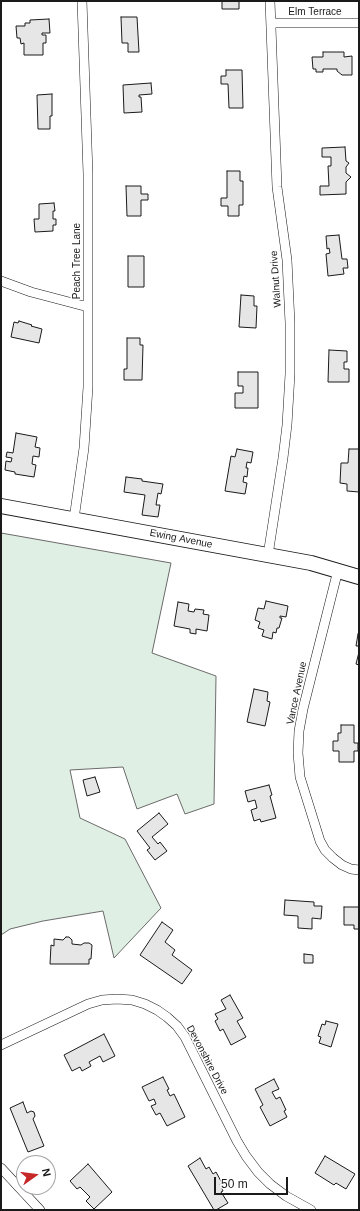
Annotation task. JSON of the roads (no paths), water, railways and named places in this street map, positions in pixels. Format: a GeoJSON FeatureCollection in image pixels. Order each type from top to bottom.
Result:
{"type":"FeatureCollection","features":[{"type":"Feature","properties":{"kind":"main road","name":"Ewing Avenue"},"geometry":{"type":"LineString","coordinates":[[1,506],[268,555],[338,570],[359,577]]}},
{"type":"Feature","properties":{"kind":"street","name":"Peach Tree Lane"},"geometry":{"type":"LineString","coordinates":[[74,519],[84,448],[87,411],[88,174],[82,1]]}},
{"type":"Feature","properties":{"kind":"street","name":"Walnut Drive"},"geometry":{"type":"LineString","coordinates":[[268,555],[283,458],[287,425],[290,374],[290,323],[287,260],[277,187],[270,1]]}},
{"type":"Feature","properties":{"kind":"street","name":"Elm Terrace"},"geometry":{"type":"LineString","coordinates":[[271,23],[359,23]]}},
{"type":"Feature","properties":{"kind":"street"},"geometry":{"type":"LineString","coordinates":[[1,281],[31,292],[88,307]]}},
{"type":"Feature","properties":{"kind":"street","name":"Vance Avenue"},"geometry":{"type":"LineString","coordinates":[[338,570],[302,709],[298,753],[300,777],[320,841],[332,858],[351,869],[359,870]]}},
{"type":"Feature","properties":{"kind":"street","name":"Devonshire Drive"},"geometry":{"type":"LineString","coordinates":[[1,1045],[88,1004],[102,1000],[132,1000],[146,1004],[167,1017],[177,1026],[185,1038],[237,1141],[258,1172],[270,1184],[286,1196],[311,1210]]}},
{"type":"Feature","properties":{"kind":"street"},"geometry":{"type":"LineString","coordinates":[[1,1168],[40,1210]]}}]}
